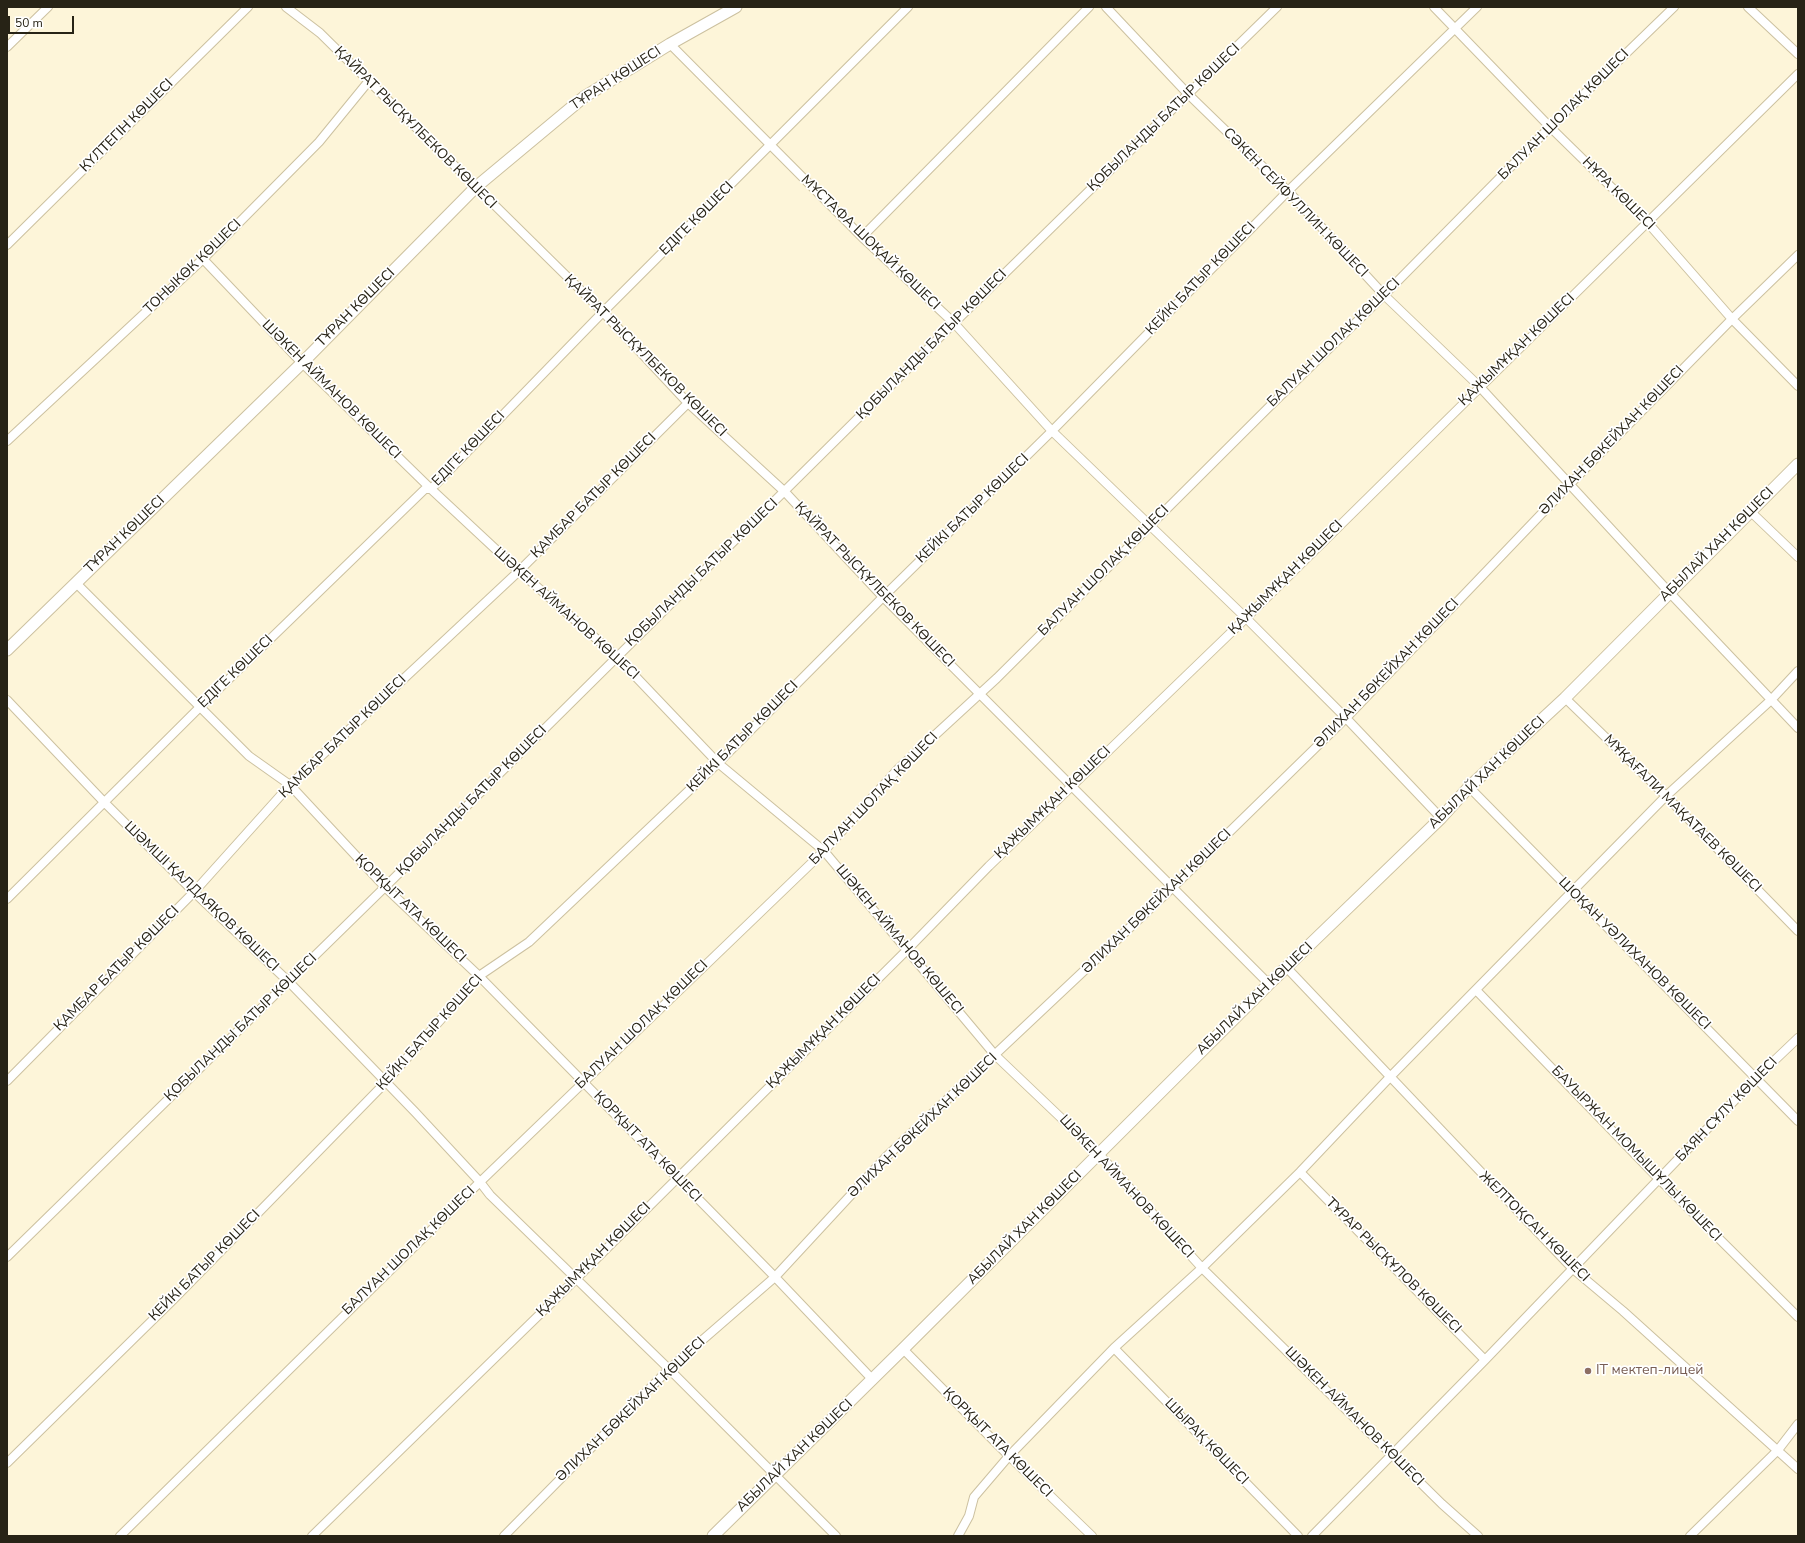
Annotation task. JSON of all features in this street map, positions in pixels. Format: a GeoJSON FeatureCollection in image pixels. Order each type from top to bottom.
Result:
{"type":"FeatureCollection","features":[{"type":"Feature","properties":{"kind":"street"},"geometry":{"type":"LineString","coordinates":[[7,48],[48,7]]}},
{"type":"Feature","properties":{"kind":"street","name":"КҮЛТЕГІН КӨШЕСІ"},"geometry":{"type":"LineString","coordinates":[[7,245],[248,7]]}},
{"type":"Feature","properties":{"kind":"street","name":"ҚАЙРАТ РЫСҚҰЛБЕКОВ КӨШЕСІ"},"geometry":{"type":"LineString","coordinates":[[286,7],[320,34],[603,312],[688,403],[785,492],[883,597],[1269,984]]}},
{"type":"Feature","properties":{"kind":"street","name":"ТҰРАН КӨШЕСІ"},"geometry":{"type":"LineString","coordinates":[[7,650],[302,363],[476,187],[584,96],[670,44],[736,7]]}},
{"type":"Feature","properties":{"kind":"street","name":"ЕДІГЕ КӨШЕСІ"},"geometry":{"type":"LineString","coordinates":[[7,899],[200,707],[425,489],[431,489],[603,312],[908,7]]}},
{"type":"Feature","properties":{"kind":"street"},"geometry":{"type":"LineString","coordinates":[[862,237],[1089,7]]}},
{"type":"Feature","properties":{"kind":"street","name":"СӘКЕН СЕЙФУЛЛИН КӨШЕСІ"},"geometry":{"type":"LineString","coordinates":[[1106,7],[1188,94],[1288,191],[1384,295],[1479,386],[1669,592],[1798,728]]}},
{"type":"Feature","properties":{"kind":"street","name":"ҚОБЫЛАНДЫ БАТЫР КӨШЕСІ"},"geometry":{"type":"LineString","coordinates":[[7,1257],[289,982],[616,656],[785,492],[954,323],[1277,7]]}},
{"type":"Feature","properties":{"kind":"street","name":"НҰРА КӨШЕСІ"},"geometry":{"type":"LineString","coordinates":[[1434,7],[1550,127],[1648,223],[1732,319],[1798,386]]}},
{"type":"Feature","properties":{"kind":"street","name":"КЕЙКІ БАТЫР КӨШЕСІ"},"geometry":{"type":"LineString","coordinates":[[7,1463],[173,1300],[385,1083],[479,976],[529,942],[718,763],[883,597],[1052,431],[1288,191],[1477,7]]}},
{"type":"Feature","properties":{"kind":"street","name":"БАЛУАН ШОЛАҚ КӨШЕСІ"},"geometry":{"type":"LineString","coordinates":[[120,1536],[480,1182],[824,851],[898,770],[980,694],[1150,524],[1384,295],[1550,127],[1674,7]]}},
{"type":"Feature","properties":{"kind":"street"},"geometry":{"type":"LineString","coordinates":[[1748,7],[1798,54]]}},
{"type":"Feature","properties":{"kind":"street","name":"МҰСТАФА ШОҚАЙ КӨШЕСІ"},"geometry":{"type":"LineString","coordinates":[[670,44],[862,237],[954,323],[1052,431],[1246,618],[1346,718],[1441,818]]}},
{"type":"Feature","properties":{"kind":"street","name":"ҚАЖЫМҰҚАН КӨШЕСІ"},"geometry":{"type":"LineString","coordinates":[[312,1536],[576,1279],[1071,785],[1246,618],[1479,386],[1648,223],[1798,74]]}},
{"type":"Feature","properties":{"kind":"street","name":"ТОНЫКӨК КӨШЕСІ"},"geometry":{"type":"LineString","coordinates":[[7,441],[203,259],[319,142],[368,82]]}},
{"type":"Feature","properties":{"kind":"street","name":"ӘЛИХАН БӨКЕЙХАН КӨШЕСІ"},"geometry":{"type":"LineString","coordinates":[[504,1536],[669,1369],[775,1277],[886,1157],[1173,887],[1346,718],[1570,484],[1732,319],[1798,255]]}},
{"type":"Feature","properties":{"kind":"street","name":"ШӘКЕН АЙМАНОВ КӨШЕСІ"},"geometry":{"type":"LineString","coordinates":[[203,259],[302,363],[431,489],[519,571],[616,656],[718,763],[824,851],[995,1054],[1099,1154],[1202,1268],[1393,1454],[1442,1504],[1478,1536]]}},
{"type":"Feature","properties":{"kind":"street","name":"ҚАМБАР БАТЫР КӨШЕСІ"},"geometry":{"type":"LineString","coordinates":[[7,1081],[194,892],[290,785],[519,571],[688,403]]}},
{"type":"Feature","properties":{"kind":"street","name":"АБЫЛАЙ ХАН КӨШЕСІ"},"geometry":{"type":"LineString","coordinates":[[713,1536],[904,1349],[1269,984],[1441,818],[1469,787],[1565,698],[1798,464]]}},
{"type":"Feature","properties":{"kind":"street"},"geometry":{"type":"LineString","coordinates":[[1751,512],[1798,557]]}},
{"type":"Feature","properties":{"kind":"street","name":"ҚОРҚЫТ АТА КӨШЕСІ"},"geometry":{"type":"LineString","coordinates":[[76,583],[249,756],[290,785],[385,887],[479,976],[775,1277],[872,1380]]}},
{"type":"Feature","properties":{"kind":"street"},"geometry":{"type":"LineString","coordinates":[[958,1536],[969,1516],[974,1497],[1009,1456],[1114,1348],[1202,1268],[1300,1172],[1390,1077],[1666,796],[1771,700],[1798,671]]}},
{"type":"Feature","properties":{"kind":"street","name":"МҰҚАҒАЛИ МАҚАТАЕВ КӨШЕСІ"},"geometry":{"type":"LineString","coordinates":[[1565,698],[1666,796],[1798,931]]}},
{"type":"Feature","properties":{"kind":"street","name":"ШӘМШІ ҚАЛДАЯҚОВ КӨШЕСІ"},"geometry":{"type":"LineString","coordinates":[[7,700],[104,802],[194,892],[289,982],[480,1182],[490,1195],[669,1369],[836,1536]]}},
{"type":"Feature","properties":{"kind":"street","name":"ШОҚАН УӘЛИХАНОВ КӨШЕСІ"},"geometry":{"type":"LineString","coordinates":[[1469,787],[1798,1121]]}},
{"type":"Feature","properties":{"kind":"street","name":"ЖЕЛТОҚСАН КӨШЕСІ"},"geometry":{"type":"LineString","coordinates":[[1287,968],[1573,1269],[1623,1311],[1798,1469]]}},
{"type":"Feature","properties":{"kind":"street","name":"БАУЫРЖАН МОМЫШҰЛЫ КӨШЕСІ"},"geometry":{"type":"LineString","coordinates":[[1476,990],[1659,1179],[1798,1317]]}},
{"type":"Feature","properties":{"kind":"street","name":"БАЯН СҰЛУ КӨШЕСІ"},"geometry":{"type":"LineString","coordinates":[[1312,1536],[1485,1360],[1756,1078],[1798,1038]]}},
{"type":"Feature","properties":{"kind":"street","name":"ТҰРАР РЫСҚҰЛОВ КӨШЕСІ"},"geometry":{"type":"LineString","coordinates":[[1300,1172],[1485,1360]]}},
{"type":"Feature","properties":{"kind":"street","name":"ШЫРАҚ КӨШЕСІ"},"geometry":{"type":"LineString","coordinates":[[1114,1348],[1298,1536]]}},
{"type":"Feature","properties":{"kind":"street","name":"ҚОРҚЫТ АТА КӨШЕСІ"},"geometry":{"type":"LineString","coordinates":[[904,1349],[1009,1456],[1092,1536]]}},
{"type":"Feature","properties":{"kind":"street"},"geometry":{"type":"LineString","coordinates":[[1690,1536],[1778,1450],[1798,1424]]}},
{"type":"Feature","properties":{"kind":"place","name":"IT мектеп-лицей"},"geometry":{"type":"Point","coordinates":[1588,1371]}}]}
